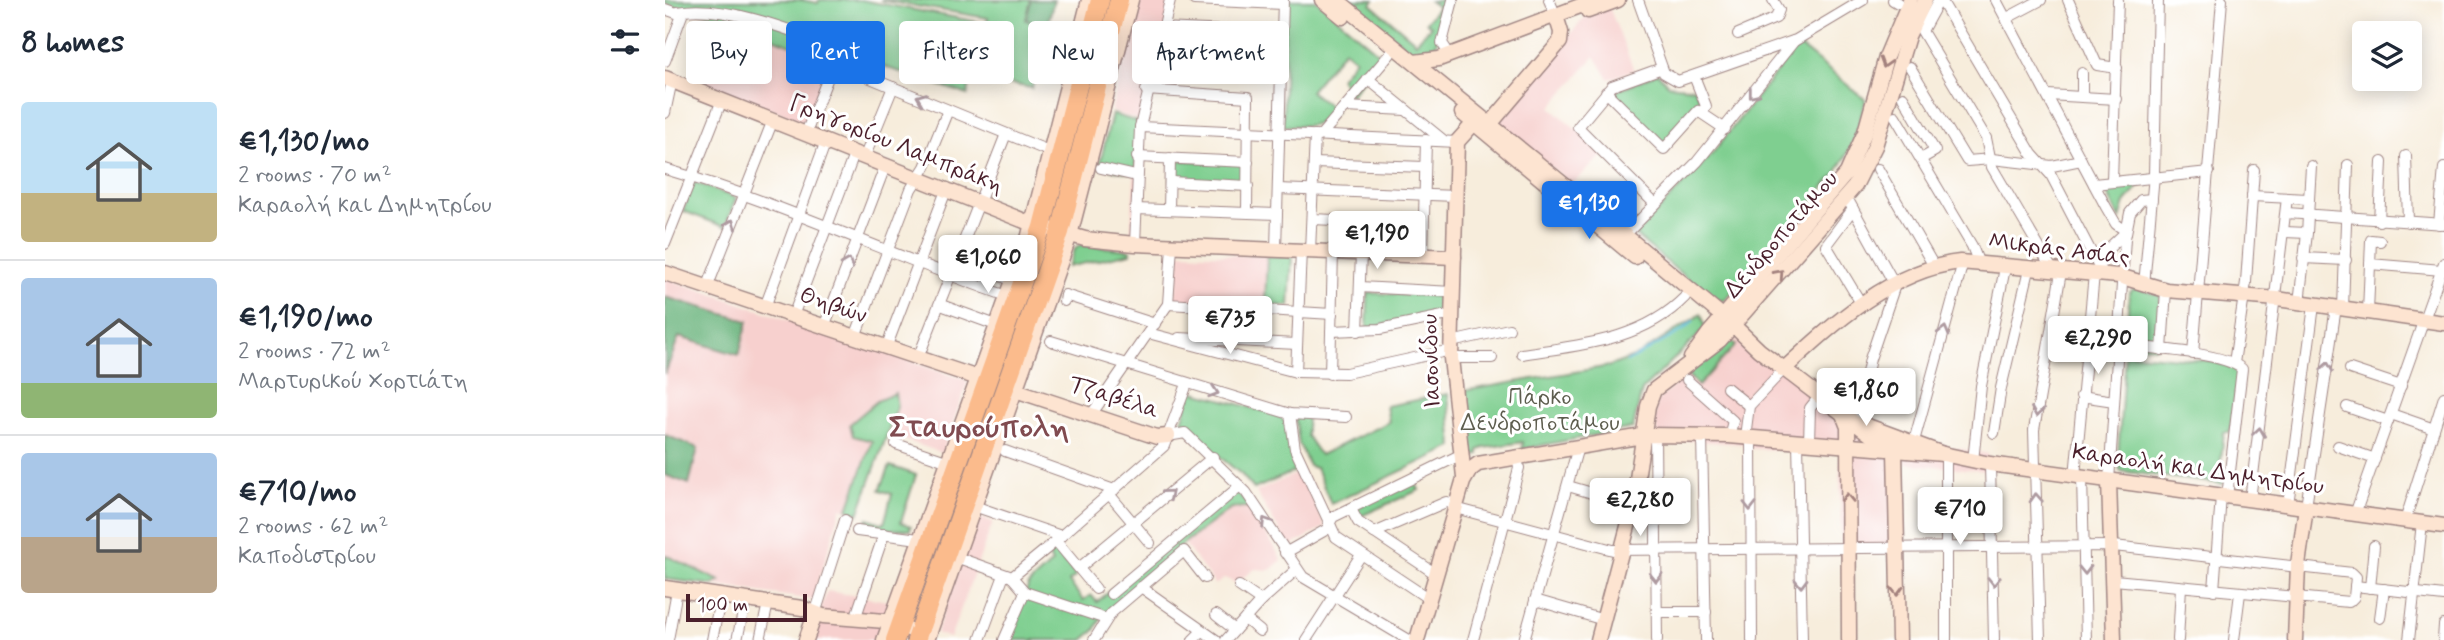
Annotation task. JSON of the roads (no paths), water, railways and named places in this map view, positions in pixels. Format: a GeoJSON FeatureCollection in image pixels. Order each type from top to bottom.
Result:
{"type":"FeatureCollection","features":[{"type":"Feature","properties":{"kind":"highway"},"geometry":{"type":"LineString","coordinates":[[895,629],[1037,225],[1100,0]]}},
{"type":"Feature","properties":{"kind":"highway"},"geometry":{"type":"LineString","coordinates":[[926,638],[951,556],[1065,234],[1119,0]]}},
{"type":"Feature","properties":{"kind":"street"},"geometry":{"type":"LineString","coordinates":[[884,640],[895,629],[919,539],[946,461],[981,379],[996,325],[1037,225],[1051,152],[1089,0]]}},
{"type":"Feature","properties":{"kind":"street"},"geometry":{"type":"LineString","coordinates":[[1065,234],[1131,0]]}},
{"type":"Feature","properties":{"kind":"street"},"geometry":{"type":"LineString","coordinates":[[1164,21],[1170,0]]}},
{"type":"Feature","properties":{"kind":"street"},"geometry":{"type":"LineString","coordinates":[[1194,0],[1282,2],[1282,21]]}},
{"type":"Feature","properties":{"kind":"street"},"geometry":{"type":"LineString","coordinates":[[1322,0],[1389,54],[1430,81],[1625,235],[1725,324]]}},
{"type":"Feature","properties":{"kind":"street"},"geometry":{"type":"LineString","coordinates":[[1337,0],[1413,62],[1430,81]]}},
{"type":"Feature","properties":{"kind":"street"},"geometry":{"type":"LineString","coordinates":[[1450,55],[1442,43],[1453,0]]}},
{"type":"Feature","properties":{"kind":"street"},"geometry":{"type":"LineString","coordinates":[[1140,127],[1451,141],[1482,123],[1560,42],[1561,32],[1549,0]]}},
{"type":"Feature","properties":{"kind":"street"},"geometry":{"type":"LineString","coordinates":[[1413,62],[1450,55],[1596,0]]}},
{"type":"Feature","properties":{"kind":"street"},"geometry":{"type":"LineString","coordinates":[[1556,16],[1577,15],[1618,0]]}},
{"type":"Feature","properties":{"kind":"street"},"geometry":{"type":"LineString","coordinates":[[1638,0],[1662,68],[1666,77],[1673,81],[1794,40],[1863,0]]}},
{"type":"Feature","properties":{"kind":"street"},"geometry":{"type":"LineString","coordinates":[[1738,34],[1776,18],[1779,10],[1773,0]]}},
{"type":"Feature","properties":{"kind":"street","name":"Δενδροποτάμου"},"geometry":{"type":"LineString","coordinates":[[1598,640],[1633,505],[1649,435],[1649,401],[1656,387],[1689,362],[1850,203],[1875,146],[1908,36],[1925,0]]}},
{"type":"Feature","properties":{"kind":"street"},"geometry":{"type":"LineString","coordinates":[[2040,640],[2035,421],[2057,271],[1990,159],[1986,138],[1922,31],[1940,0],[2026,144],[2042,165],[2097,269]]}},
{"type":"Feature","properties":{"kind":"street"},"geometry":{"type":"LineString","coordinates":[[1996,0],[2116,224],[2126,231]]}},
{"type":"Feature","properties":{"kind":"street"},"geometry":{"type":"LineString","coordinates":[[2007,18],[2041,0]]}},
{"type":"Feature","properties":{"kind":"street"},"geometry":{"type":"LineString","coordinates":[[2068,0],[2097,65],[2117,68]]}},
{"type":"Feature","properties":{"kind":"street"},"geometry":{"type":"LineString","coordinates":[[2112,180],[2118,0]]}},
{"type":"Feature","properties":{"kind":"street"},"geometry":{"type":"LineString","coordinates":[[2144,285],[2154,175],[2158,0]]}},
{"type":"Feature","properties":{"kind":"street"},"geometry":{"type":"LineString","coordinates":[[2193,354],[2222,0]]}},
{"type":"Feature","properties":{"kind":"street","name":"Δενδροποτάμου"},"geometry":{"type":"LineString","coordinates":[[1725,324],[1847,173],[1865,132],[1900,1]]}},
{"type":"Feature","properties":{"kind":"street"},"geometry":{"type":"LineString","coordinates":[[665,9],[680,13],[692,9],[730,14],[786,32]]}},
{"type":"Feature","properties":{"kind":"street"},"geometry":{"type":"LineString","coordinates":[[665,61],[680,13]]}},
{"type":"Feature","properties":{"kind":"street"},"geometry":{"type":"LineString","coordinates":[[1625,235],[1725,129],[1794,40]]}},
{"type":"Feature","properties":{"kind":"street"},"geometry":{"type":"LineString","coordinates":[[1296,372],[1299,312],[1312,219],[1318,135],[1389,54]]}},
{"type":"Feature","properties":{"kind":"street"},"geometry":{"type":"LineString","coordinates":[[1430,81],[1450,55]]}},
{"type":"Feature","properties":{"kind":"street"},"geometry":{"type":"LineString","coordinates":[[1910,67],[1969,162],[1990,159],[2057,166],[2081,160]]}},
{"type":"Feature","properties":{"kind":"street"},"geometry":{"type":"LineString","coordinates":[[806,133],[833,68],[846,68],[1051,152]]}},
{"type":"Feature","properties":{"kind":"street"},"geometry":{"type":"LineString","coordinates":[[1655,204],[1578,127],[1612,86],[1662,68]]}},
{"type":"Feature","properties":{"kind":"street"},"geometry":{"type":"LineString","coordinates":[[2082,73],[2082,97]]}},
{"type":"Feature","properties":{"kind":"street"},"geometry":{"type":"LineString","coordinates":[[1693,76],[1706,107],[1703,111]]}},
{"type":"Feature","properties":{"kind":"street"},"geometry":{"type":"LineString","coordinates":[[665,113],[669,79]]}},
{"type":"Feature","properties":{"kind":"street","name":"Γρηγορίου Λαμπράκη"},"geometry":{"type":"LineString","coordinates":[[669,79],[1065,234],[1135,244],[1454,257]]}},
{"type":"Feature","properties":{"kind":"street"},"geometry":{"type":"LineString","coordinates":[[1368,79],[1451,141]]}},
{"type":"Feature","properties":{"kind":"street"},"geometry":{"type":"LineString","coordinates":[[1135,244],[1137,157],[1148,84]]}},
{"type":"Feature","properties":{"kind":"street"},"geometry":{"type":"LineString","coordinates":[[1276,249],[1281,84]]}},
{"type":"Feature","properties":{"kind":"street"},"geometry":{"type":"LineString","coordinates":[[793,316],[826,228],[893,87]]}},
{"type":"Feature","properties":{"kind":"street"},"geometry":{"type":"LineString","coordinates":[[1146,90],[1244,95],[1249,101],[1247,212]]}},
{"type":"Feature","properties":{"kind":"street"},"geometry":{"type":"LineString","coordinates":[[1606,92],[1667,148],[1698,111],[1703,111],[1725,129]]}},
{"type":"Feature","properties":{"kind":"street"},"geometry":{"type":"LineString","coordinates":[[2048,95],[2116,99]]}},
{"type":"Feature","properties":{"kind":"street"},"geometry":{"type":"LineString","coordinates":[[1903,97],[1935,151],[1921,159]]}},
{"type":"Feature","properties":{"kind":"street"},"geometry":{"type":"LineString","coordinates":[[665,244],[722,100]]}},
{"type":"Feature","properties":{"kind":"street"},"geometry":{"type":"LineString","coordinates":[[1345,107],[1406,110]]}},
{"type":"Feature","properties":{"kind":"street"},"geometry":{"type":"LineString","coordinates":[[855,337],[887,252],[948,110]]}},
{"type":"Feature","properties":{"kind":"street"},"geometry":{"type":"LineString","coordinates":[[1895,116],[1975,250],[1979,264]]}},
{"type":"Feature","properties":{"kind":"street"},"geometry":{"type":"LineString","coordinates":[[707,288],[773,120]]}},
{"type":"Feature","properties":{"kind":"street"},"geometry":{"type":"LineString","coordinates":[[1482,123],[1685,297],[1725,324],[1818,398],[1896,444]]}},
{"type":"Feature","properties":{"kind":"street"},"geometry":{"type":"LineString","coordinates":[[1904,131],[1918,123]]}},
{"type":"Feature","properties":{"kind":"street"},"geometry":{"type":"LineString","coordinates":[[918,358],[1006,134]]}},
{"type":"Feature","properties":{"kind":"street"},"geometry":{"type":"LineString","coordinates":[[1423,256],[1426,140]]}},
{"type":"Feature","properties":{"kind":"street"},"geometry":{"type":"LineString","coordinates":[[765,307],[826,141]]}},
{"type":"Feature","properties":{"kind":"street","name":"Ιασονίδου"},"geometry":{"type":"LineString","coordinates":[[1451,141],[1456,197],[1451,350],[1464,477]]}},
{"type":"Feature","properties":{"kind":"street"},"geometry":{"type":"LineString","coordinates":[[2406,156],[2408,222]]}},
{"type":"Feature","properties":{"kind":"street"},"geometry":{"type":"LineString","coordinates":[[1137,157],[1248,162]]}},
{"type":"Feature","properties":{"kind":"street"},"geometry":{"type":"LineString","coordinates":[[1169,209],[1170,158]]}},
{"type":"Feature","properties":{"kind":"street"},"geometry":{"type":"LineString","coordinates":[[2379,221],[2382,162]]}},
{"type":"Feature","properties":{"kind":"street"},"geometry":{"type":"LineString","coordinates":[[1314,163],[1425,167]]}},
{"type":"Feature","properties":{"kind":"street"},"geometry":{"type":"LineString","coordinates":[[824,327],[886,164]]}},
{"type":"Feature","properties":{"kind":"street"},"geometry":{"type":"LineString","coordinates":[[2295,640],[2298,565],[2346,260],[2348,165]]}},
{"type":"Feature","properties":{"kind":"street"},"geometry":{"type":"LineString","coordinates":[[2288,505],[2307,304],[2303,258],[2311,166]]}},
{"type":"Feature","properties":{"kind":"street"},"geometry":{"type":"LineString","coordinates":[[1101,168],[1136,176]]}},
{"type":"Feature","properties":{"kind":"street"},"geometry":{"type":"LineString","coordinates":[[665,169],[742,195],[951,278],[1007,296]]}},
{"type":"Feature","properties":{"kind":"street"},"geometry":{"type":"LineString","coordinates":[[1878,169],[1935,268]]}},
{"type":"Feature","properties":{"kind":"street"},"geometry":{"type":"LineString","coordinates":[[2287,214],[2441,224],[2444,169]]}},
{"type":"Feature","properties":{"kind":"street"},"geometry":{"type":"LineString","coordinates":[[2214,590],[2238,366],[2254,170]]}},
{"type":"Feature","properties":{"kind":"street"},"geometry":{"type":"LineString","coordinates":[[2094,184],[2154,175],[2209,172]]}},
{"type":"Feature","properties":{"kind":"street"},"geometry":{"type":"LineString","coordinates":[[1170,183],[1248,186]]}},
{"type":"Feature","properties":{"kind":"street"},"geometry":{"type":"LineString","coordinates":[[886,348],[947,188]]}},
{"type":"Feature","properties":{"kind":"street"},"geometry":{"type":"LineString","coordinates":[[1278,189],[1456,197]]}},
{"type":"Feature","properties":{"kind":"street"},"geometry":{"type":"LineString","coordinates":[[2252,196],[2308,199]]}},
{"type":"Feature","properties":{"kind":"street"},"geometry":{"type":"LineString","coordinates":[[2250,500],[2277,299],[2287,198]]}},
{"type":"Feature","properties":{"kind":"street"},"geometry":{"type":"LineString","coordinates":[[2115,640],[2114,546],[2109,481],[2122,276],[2130,213],[2137,203],[2152,199]]}},
{"type":"Feature","properties":{"kind":"street"},"geometry":{"type":"LineString","coordinates":[[1850,203],[1826,245],[1862,305]]}},
{"type":"Feature","properties":{"kind":"street"},"geometry":{"type":"LineString","coordinates":[[1849,640],[1848,427],[1895,285],[1850,203]]}},
{"type":"Feature","properties":{"kind":"street"},"geometry":{"type":"LineString","coordinates":[[1135,209],[1277,214]]}},
{"type":"Feature","properties":{"kind":"street"},"geometry":{"type":"LineString","coordinates":[[1312,219],[1423,224]]}},
{"type":"Feature","properties":{"kind":"street"},"geometry":{"type":"LineString","coordinates":[[2086,640],[2079,476],[2081,396],[2097,269],[2126,231]]}},
{"type":"Feature","properties":{"kind":"street"},"geometry":{"type":"LineString","coordinates":[[2285,232],[2307,233]]}},
{"type":"Feature","properties":{"kind":"street"},"geometry":{"type":"LineString","coordinates":[[2368,312],[2370,264],[2376,241]]}},
{"type":"Feature","properties":{"kind":"street"},"geometry":{"type":"LineString","coordinates":[[1091,415],[1168,304],[1171,246]]}},
{"type":"Feature","properties":{"kind":"street"},"geometry":{"type":"LineString","coordinates":[[1330,374],[1333,252]]}},
{"type":"Feature","properties":{"kind":"street"},"geometry":{"type":"LineString","coordinates":[[1358,331],[1361,253]]}},
{"type":"Feature","properties":{"kind":"street"},"geometry":{"type":"LineString","coordinates":[[2303,258],[2346,260]]}},
{"type":"Feature","properties":{"kind":"street"},"geometry":{"type":"LineString","coordinates":[[1913,445],[1963,262]]}},
{"type":"Feature","properties":{"kind":"street","name":"Μικράς Ασίας"},"geometry":{"type":"LineString","coordinates":[[1783,370],[1836,322],[1895,285],[1935,268],[1963,262],[2029,270],[2097,269],[2166,290],[2277,299],[2444,323]]}},
{"type":"Feature","properties":{"kind":"street"},"geometry":{"type":"LineString","coordinates":[[2355,514],[2443,266],[2370,264]]}},
{"type":"Feature","properties":{"kind":"street"},"geometry":{"type":"LineString","coordinates":[[1973,461],[1982,378],[2005,268]]}},
{"type":"Feature","properties":{"kind":"street"},"geometry":{"type":"LineString","coordinates":[[1994,433],[2001,388],[2029,270]]}},
{"type":"Feature","properties":{"kind":"street"},"geometry":{"type":"LineString","coordinates":[[985,288],[990,273],[1013,280]]}},
{"type":"Feature","properties":{"kind":"street","name":"Θηβών"},"geometry":{"type":"LineString","coordinates":[[665,274],[981,379]]}},
{"type":"Feature","properties":{"kind":"street"},"geometry":{"type":"LineString","coordinates":[[1360,287],[1453,292]]}},
{"type":"Feature","properties":{"kind":"street"},"geometry":{"type":"LineString","coordinates":[[2160,350],[2166,290]]}},
{"type":"Feature","properties":{"kind":"street"},"geometry":{"type":"LineString","coordinates":[[1521,354],[1589,343],[1624,334],[1664,316],[1685,297]]}},
{"type":"Feature","properties":{"kind":"street"},"geometry":{"type":"LineString","coordinates":[[1065,298],[1151,329],[1164,338],[1296,372],[1330,374],[1451,350],[1509,328]]}},
{"type":"Feature","properties":{"kind":"street"},"geometry":{"type":"LineString","coordinates":[[941,304],[996,325]]}},
{"type":"Feature","properties":{"kind":"street"},"geometry":{"type":"LineString","coordinates":[[1168,304],[1332,314]]}},
{"type":"Feature","properties":{"kind":"street"},"geometry":{"type":"LineString","coordinates":[[1331,331],[1358,331],[1443,316]]}},
{"type":"Feature","properties":{"kind":"street"},"geometry":{"type":"LineString","coordinates":[[1164,338],[1297,344]]}},
{"type":"Feature","properties":{"kind":"street"},"geometry":{"type":"LineString","coordinates":[[1051,341],[1290,414],[1346,417]]}},
{"type":"Feature","properties":{"kind":"street"},"geometry":{"type":"LineString","coordinates":[[2117,345],[2193,354],[2238,366]]}},
{"type":"Feature","properties":{"kind":"street"},"geometry":{"type":"LineString","coordinates":[[1451,350],[1492,358]]}},
{"type":"Feature","properties":{"kind":"street"},"geometry":{"type":"LineString","coordinates":[[2350,369],[2401,386]]}},
{"type":"Feature","properties":{"kind":"street"},"geometry":{"type":"LineString","coordinates":[[1752,640],[1749,406],[1783,370]]}},
{"type":"Feature","properties":{"kind":"street","name":"Τζαβέλα"},"geometry":{"type":"LineString","coordinates":[[981,379],[1157,437],[1185,433],[1213,457],[1244,490],[1296,570],[1334,598],[1409,640]]}},
{"type":"Feature","properties":{"kind":"street"},"geometry":{"type":"LineString","coordinates":[[1687,380],[1733,421],[1729,436]]}},
{"type":"Feature","properties":{"kind":"street"},"geometry":{"type":"LineString","coordinates":[[980,640],[1008,576],[1059,539],[1164,446],[1187,384]]}},
{"type":"Feature","properties":{"kind":"street"},"geometry":{"type":"LineString","coordinates":[[1727,387],[1749,406]]}},
{"type":"Feature","properties":{"kind":"street"},"geometry":{"type":"LineString","coordinates":[[1009,388],[974,506],[951,556],[1008,576],[1025,592],[1106,619]]}},
{"type":"Feature","properties":{"kind":"street"},"geometry":{"type":"LineString","coordinates":[[2081,396],[2114,401]]}},
{"type":"Feature","properties":{"kind":"street"},"geometry":{"type":"LineString","coordinates":[[2405,521],[2444,397]]}},
{"type":"Feature","properties":{"kind":"street"},"geometry":{"type":"LineString","coordinates":[[1802,640],[1800,549],[1804,442],[1809,408],[1818,398]]}},
{"type":"Feature","properties":{"kind":"street"},"geometry":{"type":"LineString","coordinates":[[2347,407],[2434,429]]}},
{"type":"Feature","properties":{"kind":"street"},"geometry":{"type":"LineString","coordinates":[[1290,414],[1293,443],[1336,538],[1429,599]]}},
{"type":"Feature","properties":{"kind":"street"},"geometry":{"type":"LineString","coordinates":[[1850,419],[1869,436]]}},
{"type":"Feature","properties":{"kind":"street"},"geometry":{"type":"LineString","coordinates":[[1417,640],[1464,477],[1478,464],[1649,435],[1913,445],[1944,455]]}},
{"type":"Feature","properties":{"kind":"street"},"geometry":{"type":"LineString","coordinates":[[1649,435],[1656,551],[1657,640]]}},
{"type":"Feature","properties":{"kind":"street"},"geometry":{"type":"LineString","coordinates":[[1702,435],[1706,640]]}},
{"type":"Feature","properties":{"kind":"street"},"geometry":{"type":"LineString","coordinates":[[1847,444],[1860,437],[1869,436],[1944,455]]}},
{"type":"Feature","properties":{"kind":"street"},"geometry":{"type":"LineString","coordinates":[[896,444],[946,461]]}},
{"type":"Feature","properties":{"kind":"street"},"geometry":{"type":"LineString","coordinates":[[1896,444],[1899,640]]}},
{"type":"Feature","properties":{"kind":"street"},"geometry":{"type":"LineString","coordinates":[[2339,446],[2375,458]]}},
{"type":"Feature","properties":{"kind":"street"},"geometry":{"type":"LineString","coordinates":[[1524,640],[1578,447]]}},
{"type":"Feature","properties":{"kind":"street"},"geometry":{"type":"LineString","coordinates":[[1005,451],[1112,492],[1133,524],[1150,543]]}},
{"type":"Feature","properties":{"kind":"street"},"geometry":{"type":"LineString","coordinates":[[1285,554],[1333,517],[1460,455]]}},
{"type":"Feature","properties":{"kind":"street"},"geometry":{"type":"LineString","coordinates":[[1944,455],[1947,640]]}},
{"type":"Feature","properties":{"kind":"street","name":"Καραολή και Δημητρίου"},"geometry":{"type":"LineString","coordinates":[[1944,455],[2109,481],[2444,526]]}},
{"type":"Feature","properties":{"kind":"street"},"geometry":{"type":"LineString","coordinates":[[1079,568],[1213,457]]}},
{"type":"Feature","properties":{"kind":"street"},"geometry":{"type":"LineString","coordinates":[[1473,640],[1519,468],[1517,457]]}},
{"type":"Feature","properties":{"kind":"street"},"geometry":{"type":"LineString","coordinates":[[1990,464],[1994,547],[1994,640]]}},
{"type":"Feature","properties":{"kind":"street"},"geometry":{"type":"LineString","coordinates":[[1568,486],[1633,505]]}},
{"type":"Feature","properties":{"kind":"street"},"geometry":{"type":"LineString","coordinates":[[1111,594],[1244,490]]}},
{"type":"Feature","properties":{"kind":"street"},"geometry":{"type":"LineString","coordinates":[[1374,533],[1445,502],[1597,548],[1620,551],[2114,546],[2355,573],[2352,601],[2114,580]]}},
{"type":"Feature","properties":{"kind":"street"},"geometry":{"type":"LineString","coordinates":[[974,506],[1059,539],[1095,589]]}},
{"type":"Feature","properties":{"kind":"street"},"geometry":{"type":"LineString","coordinates":[[1351,509],[1356,520],[1436,574]]}},
{"type":"Feature","properties":{"kind":"street"},"geometry":{"type":"LineString","coordinates":[[806,640],[845,520]]}},
{"type":"Feature","properties":{"kind":"street"},"geometry":{"type":"LineString","coordinates":[[2409,640],[2422,523]]}},
{"type":"Feature","properties":{"kind":"street"},"geometry":{"type":"LineString","coordinates":[[857,531],[919,539]]}},
{"type":"Feature","properties":{"kind":"street"},"geometry":{"type":"LineString","coordinates":[[855,619],[884,534]]}},
{"type":"Feature","properties":{"kind":"street"},"geometry":{"type":"LineString","coordinates":[[2370,588],[2374,546]]}},
{"type":"Feature","properties":{"kind":"street"},"geometry":{"type":"LineString","coordinates":[[1109,640],[1097,636],[1106,619],[1184,551],[1205,578]]}},
{"type":"Feature","properties":{"kind":"street"},"geometry":{"type":"LineString","coordinates":[[1307,640],[1361,555]]}},
{"type":"Feature","properties":{"kind":"street"},"geometry":{"type":"LineString","coordinates":[[1226,640],[1261,601],[1296,570]]}},
{"type":"Feature","properties":{"kind":"street"},"geometry":{"type":"LineString","coordinates":[[1239,586],[1261,601]]}},
{"type":"Feature","properties":{"kind":"street"},"geometry":{"type":"LineString","coordinates":[[2355,586],[2444,596]]}},
{"type":"Feature","properties":{"kind":"street"},"geometry":{"type":"LineString","coordinates":[[1141,587],[1216,640]]}},
{"type":"Feature","properties":{"kind":"street"},"geometry":{"type":"LineString","coordinates":[[2178,640],[2181,587]]}},
{"type":"Feature","properties":{"kind":"street"},"geometry":{"type":"LineString","coordinates":[[668,640],[671,589],[805,609],[815,614],[855,619],[926,638]]}},
{"type":"Feature","properties":{"kind":"street"},"geometry":{"type":"LineString","coordinates":[[2380,618],[2384,589]]}},
{"type":"Feature","properties":{"kind":"street"},"geometry":{"type":"LineString","coordinates":[[1004,640],[1025,592]]}},
{"type":"Feature","properties":{"kind":"street"},"geometry":{"type":"LineString","coordinates":[[2234,640],[2240,593]]}},
{"type":"Feature","properties":{"kind":"street"},"geometry":{"type":"LineString","coordinates":[[712,640],[721,595]]}},
{"type":"Feature","properties":{"kind":"street"},"geometry":{"type":"LineString","coordinates":[[737,640],[746,599]]}},
{"type":"Feature","properties":{"kind":"street"},"geometry":{"type":"LineString","coordinates":[[1535,600],[1604,620]]}},
{"type":"Feature","properties":{"kind":"street"},"geometry":{"type":"LineString","coordinates":[[760,640],[768,603]]}},
{"type":"Feature","properties":{"kind":"street"},"geometry":{"type":"LineString","coordinates":[[1657,612],[1706,612]]}},
{"type":"Feature","properties":{"kind":"street"},"geometry":{"type":"LineString","coordinates":[[1216,615],[1235,630]]}},
{"type":"Feature","properties":{"kind":"street"},"geometry":{"type":"LineString","coordinates":[[1245,619],[1261,631]]}},
{"type":"Feature","properties":{"kind":"street"},"geometry":{"type":"LineString","coordinates":[[2443,640],[2444,625]]}},
{"type":"Feature","properties":{"kind":"street"},"geometry":{"type":"LineString","coordinates":[[1193,640],[1202,631]]}},
{"type":"Feature","properties":{"kind":"waterway"},"geometry":{"type":"LineString","coordinates":[[1627,362],[1682,331],[1693,321]]}},
{"type":"Feature","properties":{"kind":"district","name":"Σταυρούπολη"},"geometry":{"type":"Point","coordinates":[979,428]}},
{"type":"Feature","properties":{"kind":"park label","name":"Πάρκο Δενδροποτάμου"},"geometry":{"type":"Point","coordinates":[1540,411]}}]}
